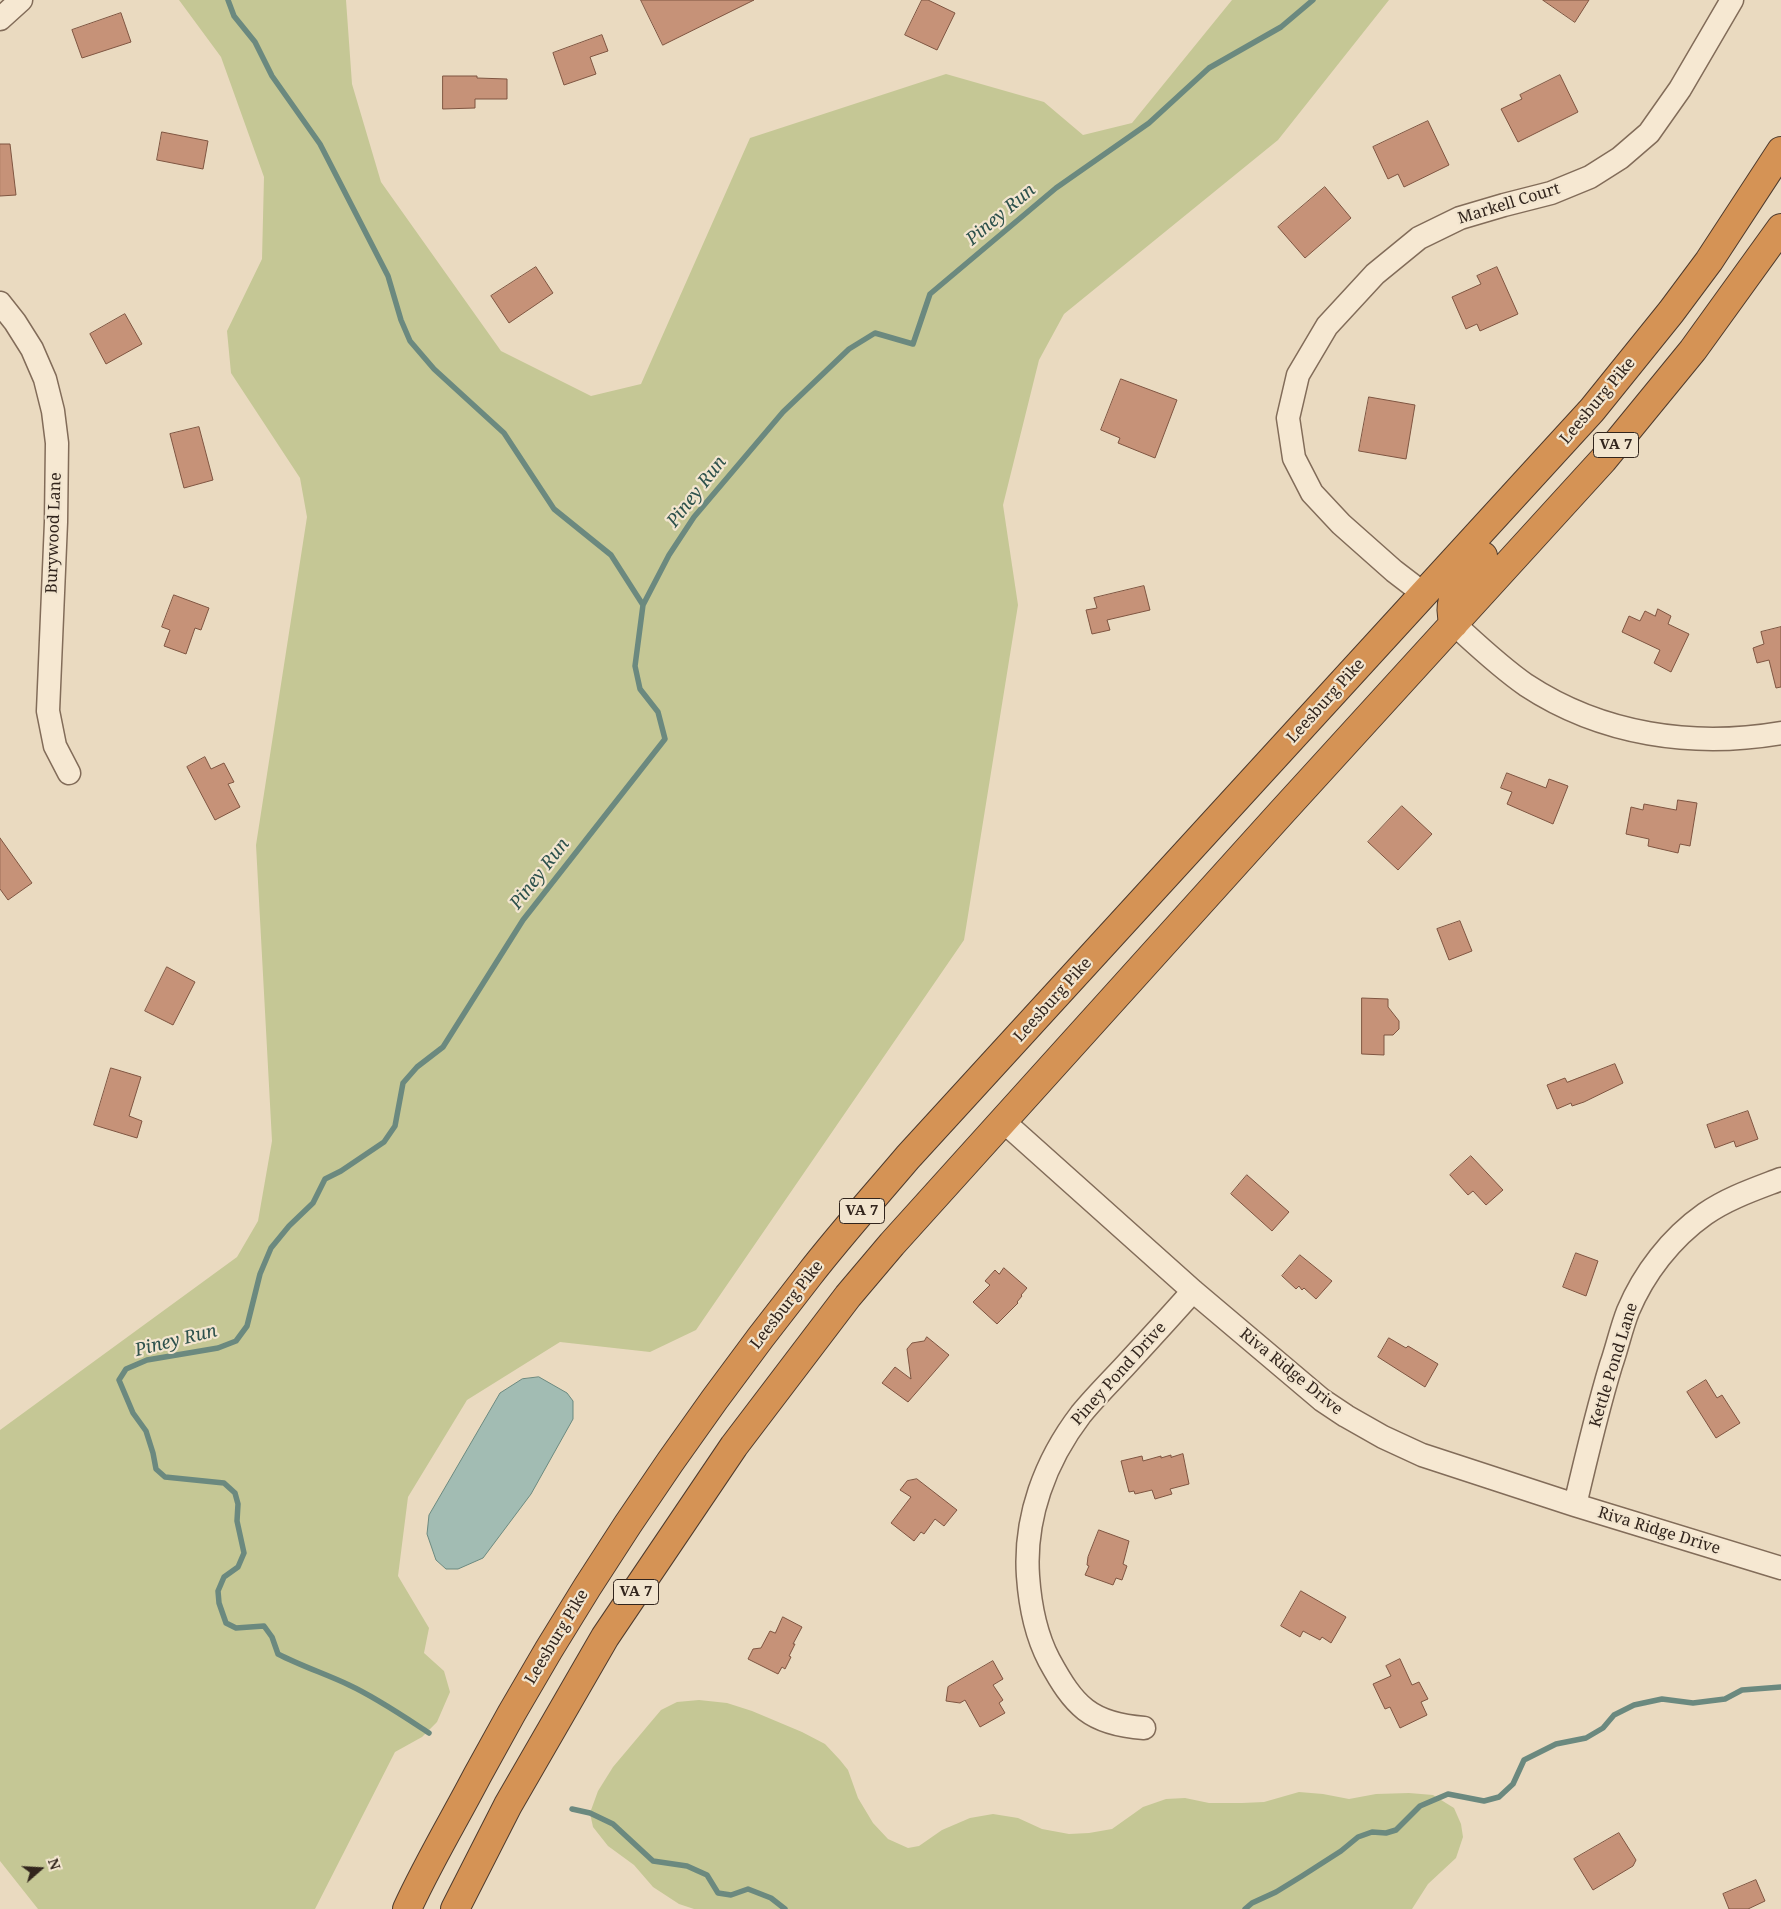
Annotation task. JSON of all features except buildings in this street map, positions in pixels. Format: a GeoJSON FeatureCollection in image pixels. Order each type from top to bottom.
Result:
{"type":"FeatureCollection","features":[{"type":"Feature","properties":{"kind":"highway","name":"Leesburg Pike"},"geometry":{"type":"LineString","coordinates":[[408,1909],[445,1835],[512,1711],[570,1614],[676,1454],[726,1384],[810,1274],[908,1157],[1592,410],[1671,312],[1709,261],[1781,151]]}},
{"type":"Feature","properties":{"kind":"highway","name":"VA 7"},"geometry":{"type":"LineString","coordinates":[[455,1909],[508,1805],[606,1637],[734,1446],[848,1296],[892,1244],[1280,812],[1566,502],[1650,404],[1738,290],[1781,228]]}},
{"type":"Feature","properties":{"kind":"highway"},"geometry":{"type":"LineString","coordinates":[[1454,624],[1451,615],[1452,602],[1461,580],[1555,476],[1592,410]]}},
{"type":"Feature","properties":{"kind":"street"},"geometry":{"type":"LineString","coordinates":[[0,19],[22,0]]}},
{"type":"Feature","properties":{"kind":"street","name":"Markell Court"},"geometry":{"type":"LineString","coordinates":[[1424,594],[1394,571],[1341,524],[1312,493],[1294,458],[1288,418],[1298,376],[1327,326],[1375,274],[1419,238],[1460,218],[1551,193],[1590,177],[1620,158],[1649,133],[1680,89],[1732,0]]}},
{"type":"Feature","properties":{"kind":"street","name":"Burywood Lane"},"geometry":{"type":"LineString","coordinates":[[0,303],[16,322],[32,349],[45,379],[53,411],[57,443],[56,522],[48,711],[55,746],[69,773]]}},
{"type":"Feature","properties":{"kind":"street"},"geometry":{"type":"LineString","coordinates":[[1454,624],[1527,685],[1561,704],[1600,721],[1639,732],[1676,738],[1716,740],[1754,738],[1781,733]]}},
{"type":"Feature","properties":{"kind":"street","name":"Riva Ridge Drive"},"geometry":{"type":"LineString","coordinates":[[1003,1121],[1193,1291],[1322,1400],[1383,1438],[1422,1455],[1575,1505],[1781,1568]]}},
{"type":"Feature","properties":{"kind":"street","name":"Kettle Pond Lane"},"geometry":{"type":"LineString","coordinates":[[1575,1505],[1600,1400],[1628,1311],[1642,1283],[1659,1257],[1681,1234],[1705,1214],[1733,1198],[1781,1179]]}},
{"type":"Feature","properties":{"kind":"street","name":"Piney Pond Drive"},"geometry":{"type":"LineString","coordinates":[[1144,1728],[1123,1727],[1106,1722],[1089,1713],[1074,1700],[1063,1686],[1047,1655],[1035,1620],[1027,1564],[1029,1532],[1036,1499],[1062,1440],[1082,1413],[1193,1291]]}},
{"type":"Feature","properties":{"kind":"green space"},"geometry":{"type":"Polygon","coordinates":[[[179,0],[346,0],[352,84],[381,182],[501,351],[591,396],[641,384],[750,138],[946,74],[1044,102],[1083,135],[1132,123],[1232,0],[1389,0],[1278,140],[1064,314],[1039,360],[1003,505],[1018,605],[964,940],[696,1330],[650,1352],[560,1342],[467,1400],[408,1497],[398,1576],[429,1628],[424,1653],[444,1671],[450,1692],[437,1722],[422,1737],[395,1752],[315,1909],[38,1909],[0,1861],[0,1430],[237,1257],[258,1221],[272,1141],[256,845],[307,517],[300,478],[231,373],[227,331],[262,259],[264,177],[221,57],[179,0]]]}},
{"type":"Feature","properties":{"kind":"green space"},"geometry":{"type":"Polygon","coordinates":[[[699,1700],[727,1703],[752,1711],[825,1744],[848,1770],[858,1798],[873,1823],[888,1839],[908,1848],[919,1846],[942,1830],[970,1818],[993,1814],[1018,1818],[1042,1829],[1069,1834],[1089,1833],[1112,1829],[1143,1807],[1166,1799],[1185,1798],[1209,1803],[1264,1802],[1299,1792],[1349,1799],[1376,1794],[1409,1793],[1433,1795],[1454,1808],[1461,1824],[1463,1837],[1456,1858],[1428,1884],[1412,1909],[694,1909],[679,1904],[653,1887],[634,1865],[608,1846],[593,1827],[590,1813],[598,1791],[613,1767],[661,1710],[677,1702],[699,1700]]]}},
{"type":"Feature","properties":{"kind":"water"},"geometry":{"type":"Polygon","coordinates":[[[539,1377],[567,1393],[573,1401],[573,1419],[531,1494],[483,1558],[458,1569],[446,1569],[436,1560],[427,1534],[429,1515],[500,1393],[522,1379],[539,1377]]]}},
{"type":"Feature","properties":{"kind":"waterway"},"geometry":{"type":"LineString","coordinates":[[228,0],[234,16],[255,42],[272,76],[320,144],[388,276],[401,320],[410,341],[434,369],[504,433],[554,509],[611,555],[643,605]]}},
{"type":"Feature","properties":{"kind":"waterway","name":"Piney Run"},"geometry":{"type":"LineString","coordinates":[[429,1733],[359,1690],[278,1654],[272,1637],[264,1626],[236,1628],[226,1623],[219,1603],[218,1591],[224,1577],[238,1567],[244,1553],[237,1521],[238,1504],[235,1493],[224,1483],[165,1477],[156,1469],[146,1431],[133,1413],[119,1380],[126,1369],[147,1360],[218,1348],[236,1341],[247,1326],[260,1274],[271,1248],[289,1226],[313,1203],[325,1179],[341,1171],[384,1142],[395,1126],[403,1083],[417,1067],[443,1047],[523,920],[665,739],[658,712],[640,689],[635,666],[643,605],[669,555],[694,517],[783,412],[849,349],[875,333],[913,344],[930,294],[1056,188],[1149,123],[1209,68],[1281,27],[1313,0]]}},
{"type":"Feature","properties":{"kind":"waterway"},"geometry":{"type":"LineString","coordinates":[[1245,1909],[1252,1903],[1276,1892],[1302,1876],[1341,1851],[1358,1837],[1372,1832],[1386,1833],[1396,1830],[1420,1806],[1448,1794],[1484,1801],[1499,1797],[1513,1784],[1524,1760],[1556,1744],[1586,1738],[1603,1728],[1614,1715],[1634,1705],[1662,1699],[1693,1703],[1725,1699],[1742,1690],[1781,1687]]}},
{"type":"Feature","properties":{"kind":"waterway","name":"Piney Run"},"geometry":{"type":"LineString","coordinates":[[572,1809],[590,1813],[613,1824],[653,1861],[687,1866],[707,1875],[718,1893],[731,1895],[748,1889],[771,1898],[785,1909]]}}]}
